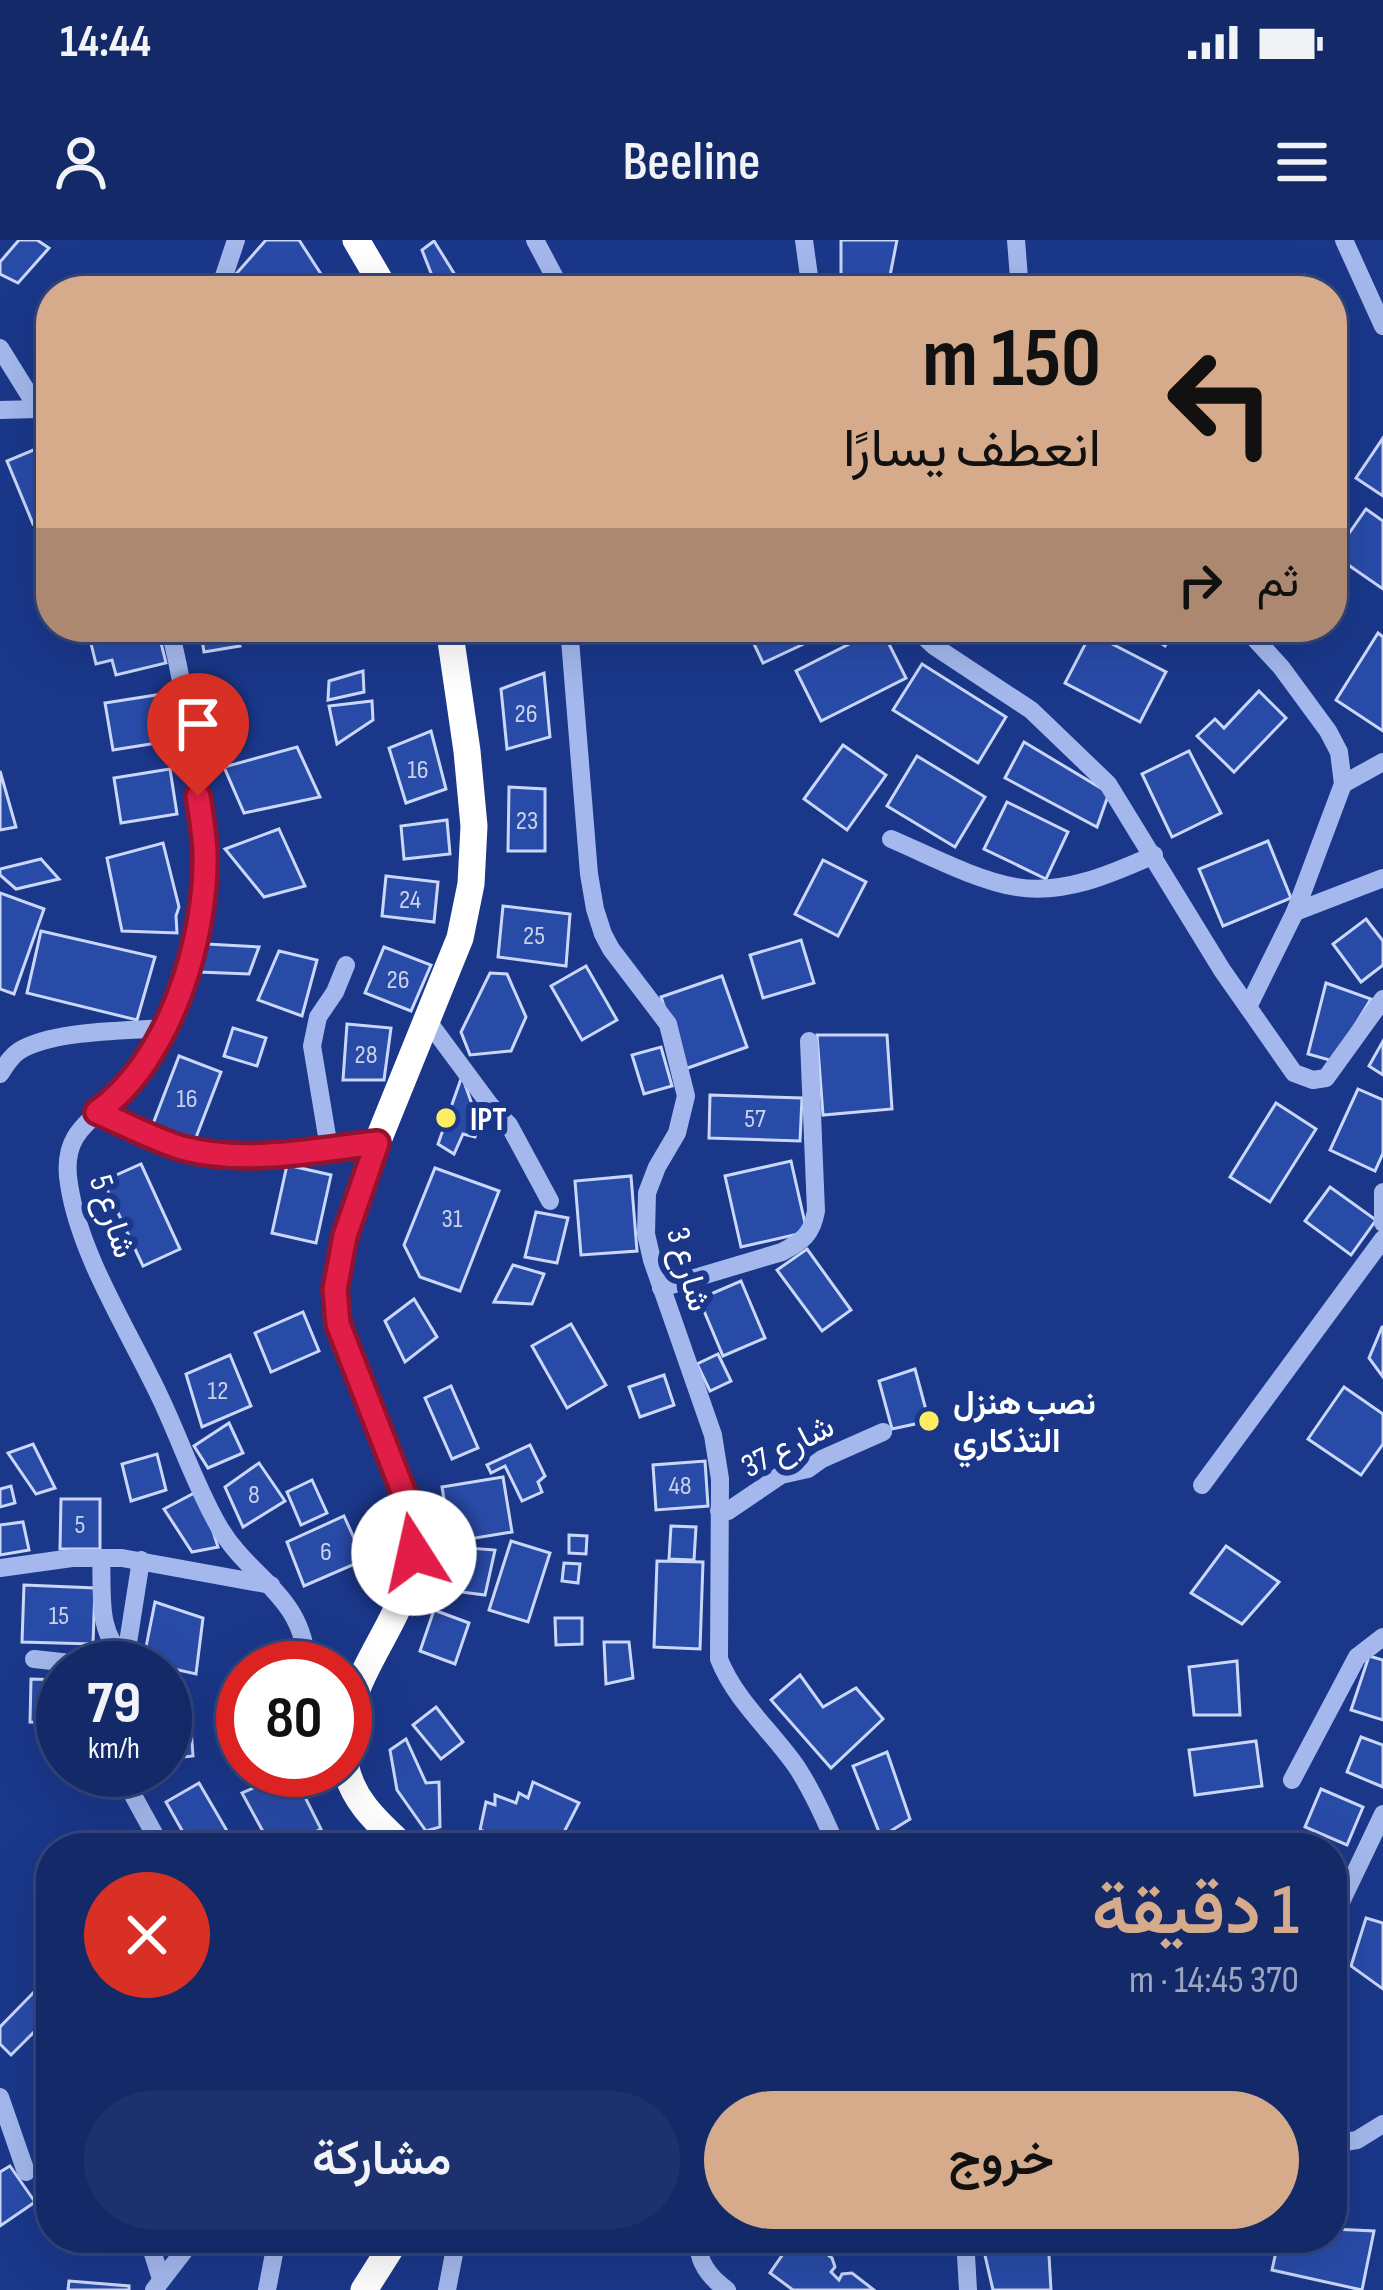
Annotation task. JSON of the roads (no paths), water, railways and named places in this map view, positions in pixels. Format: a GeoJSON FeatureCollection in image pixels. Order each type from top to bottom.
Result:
{"type":"FeatureCollection","features":[{"type":"Feature","properties":{"kind":"highway"},"geometry":{"type":"LineString","coordinates":[[356,240],[377,276]]}},
{"type":"Feature","properties":{"kind":"highway"},"geometry":{"type":"LineString","coordinates":[[372,1658],[406,1589],[414,1553],[413,1526],[338,1324],[335,1289],[342,1250],[377,1143],[460,938],[471,884],[474,826],[451,642]]}},
{"type":"Feature","properties":{"kind":"highway"},"geometry":{"type":"LineString","coordinates":[[357,1797],[391,1833]]}},
{"type":"Feature","properties":{"kind":"highway"},"geometry":{"type":"LineString","coordinates":[[364,2290],[386,2253]]}},
{"type":"Feature","properties":{"kind":"street"},"geometry":{"type":"LineString","coordinates":[[225,276],[236,240]]}},
{"type":"Feature","properties":{"kind":"street"},"geometry":{"type":"LineString","coordinates":[[535,240],[554,276]]}},
{"type":"Feature","properties":{"kind":"street"},"geometry":{"type":"LineString","coordinates":[[804,240],[810,276]]}},
{"type":"Feature","properties":{"kind":"street"},"geometry":{"type":"LineString","coordinates":[[1016,240],[1019,276]]}},
{"type":"Feature","properties":{"kind":"street"},"geometry":{"type":"LineString","coordinates":[[1345,240],[1383,326]]}},
{"type":"Feature","properties":{"kind":"street"},"geometry":{"type":"LineString","coordinates":[[0,348],[36,403]]}},
{"type":"Feature","properties":{"kind":"street"},"geometry":{"type":"LineString","coordinates":[[0,410],[36,414]]}},
{"type":"Feature","properties":{"kind":"street","name":"شارع 5"},"geometry":{"type":"LineString","coordinates":[[172,642],[205,849],[196,935],[165,1028],[131,1082],[84,1125],[70,1148],[69,1188],[90,1253],[219,1527],[271,1585],[296,1619],[303,1641]]}},
{"type":"Feature","properties":{"kind":"street","name":"شارع 3"},"geometry":{"type":"LineString","coordinates":[[570,642],[595,909],[611,949],[668,1024],[686,1096],[677,1132],[647,1193],[646,1234],[713,1435],[720,1479],[719,1659],[728,1679],[796,1767],[831,1833]]}},
{"type":"Feature","properties":{"kind":"street"},"geometry":{"type":"LineString","coordinates":[[930,642],[1031,710],[1108,784],[1222,970],[1294,1073],[1320,1080],[1334,1069],[1383,999]]}},
{"type":"Feature","properties":{"kind":"street"},"geometry":{"type":"LineString","coordinates":[[1248,1007],[1295,912],[1343,784],[1339,752],[1328,731],[1258,642]]}},
{"type":"Feature","properties":{"kind":"street"},"geometry":{"type":"LineString","coordinates":[[1343,784],[1383,762]]}},
{"type":"Feature","properties":{"kind":"street"},"geometry":{"type":"LineString","coordinates":[[891,839],[1019,888],[1084,882],[1154,855]]}},
{"type":"Feature","properties":{"kind":"street"},"geometry":{"type":"LineString","coordinates":[[1295,912],[1383,878]]}},
{"type":"Feature","properties":{"kind":"street"},"geometry":{"type":"LineString","coordinates":[[329,1148],[312,1046],[317,1017],[346,965]]}},
{"type":"Feature","properties":{"kind":"street"},"geometry":{"type":"LineString","coordinates":[[427,1020],[508,1125],[550,1201]]}},
{"type":"Feature","properties":{"kind":"street"},"geometry":{"type":"LineString","coordinates":[[0,1074],[13,1054],[48,1040],[165,1028]]}},
{"type":"Feature","properties":{"kind":"street"},"geometry":{"type":"LineString","coordinates":[[661,1288],[782,1252],[811,1233],[816,1211],[808,1041]]}},
{"type":"Feature","properties":{"kind":"street"},"geometry":{"type":"LineString","coordinates":[[97,1112],[179,1147],[237,1156],[377,1143]]}},
{"type":"Feature","properties":{"kind":"street"},"geometry":{"type":"LineString","coordinates":[[1383,1192],[1383,1223]]}},
{"type":"Feature","properties":{"kind":"street"},"geometry":{"type":"LineString","coordinates":[[1202,1485],[1383,1239]]}},
{"type":"Feature","properties":{"kind":"street","name":"شارع 37"},"geometry":{"type":"LineString","coordinates":[[719,1511],[728,1510],[781,1475],[808,1469],[883,1432]]}},
{"type":"Feature","properties":{"kind":"street"},"geometry":{"type":"LineString","coordinates":[[0,1568],[72,1558],[141,1560],[271,1585]]}},
{"type":"Feature","properties":{"kind":"street"},"geometry":{"type":"LineString","coordinates":[[101,1559],[104,1627],[110,1641]]}},
{"type":"Feature","properties":{"kind":"street"},"geometry":{"type":"LineString","coordinates":[[128,1641],[141,1560]]}},
{"type":"Feature","properties":{"kind":"street"},"geometry":{"type":"LineString","coordinates":[[1292,1780],[1357,1657],[1383,1637]]}},
{"type":"Feature","properties":{"kind":"street"},"geometry":{"type":"LineString","coordinates":[[134,1797],[154,1833]]}},
{"type":"Feature","properties":{"kind":"street"},"geometry":{"type":"LineString","coordinates":[[1347,1890],[1383,1814]]}},
{"type":"Feature","properties":{"kind":"street"},"geometry":{"type":"LineString","coordinates":[[2,2099],[26,2172]]}},
{"type":"Feature","properties":{"kind":"street"},"geometry":{"type":"LineString","coordinates":[[1347,2142],[1383,2123]]}},
{"type":"Feature","properties":{"kind":"street"},"geometry":{"type":"LineString","coordinates":[[151,2253],[158,2284]]}},
{"type":"Feature","properties":{"kind":"street"},"geometry":{"type":"LineString","coordinates":[[158,2284],[182,2253]]}},
{"type":"Feature","properties":{"kind":"street"},"geometry":{"type":"LineString","coordinates":[[267,2290],[274,2253]]}},
{"type":"Feature","properties":{"kind":"street"},"geometry":{"type":"LineString","coordinates":[[447,2290],[454,2253]]}},
{"type":"Feature","properties":{"kind":"street"},"geometry":{"type":"LineString","coordinates":[[699,2253],[708,2273],[727,2290]]}},
{"type":"Feature","properties":{"kind":"street"},"geometry":{"type":"LineString","coordinates":[[965,2253],[968,2290]]}},
{"type":"Feature","properties":{"kind":"place","name":"IPT"},"geometry":{"type":"Point","coordinates":[446,1118]}},
{"type":"Feature","properties":{"kind":"place","name":"نصب هنزل التذكاري"},"geometry":{"type":"Point","coordinates":[929,1421]}}]}
